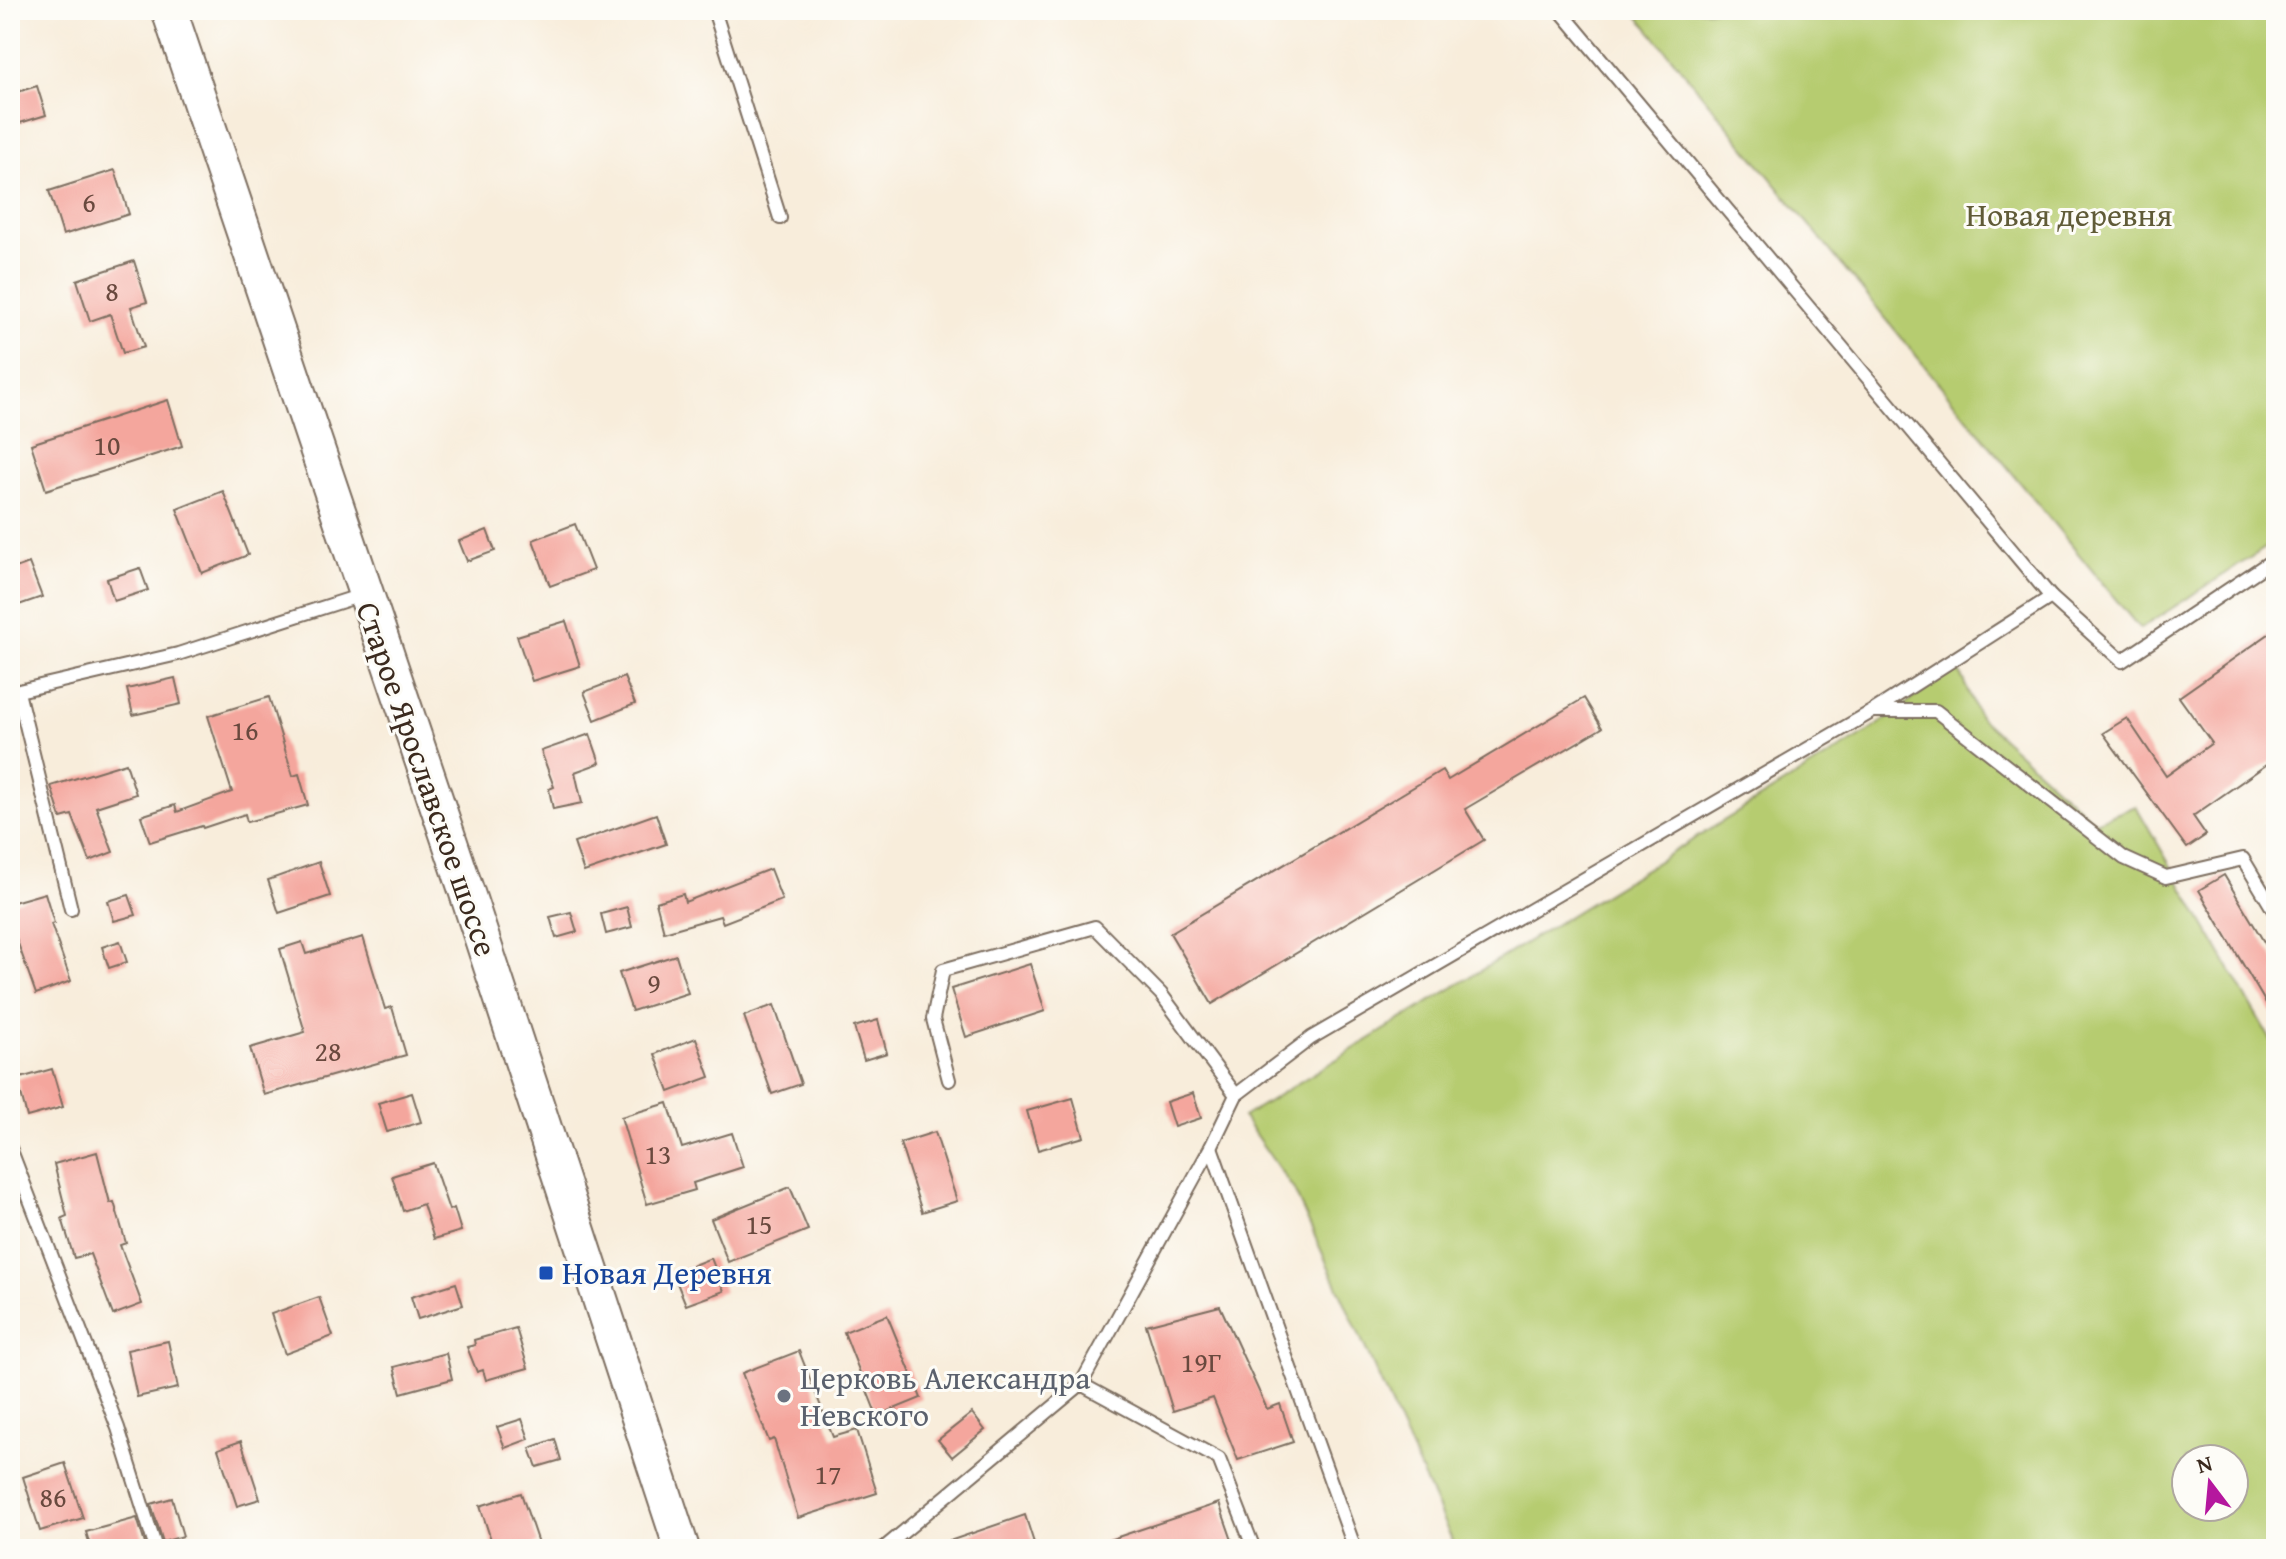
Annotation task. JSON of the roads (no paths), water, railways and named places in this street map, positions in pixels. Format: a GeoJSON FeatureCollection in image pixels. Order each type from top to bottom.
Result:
{"type":"FeatureCollection","features":[{"type":"Feature","properties":{"kind":"main road","name":"Старое Ярославское шоссе"},"geometry":{"type":"LineString","coordinates":[[169,10],[467,893],[682,1549]]}},
{"type":"Feature","properties":{"kind":"lane"},"geometry":{"type":"LineString","coordinates":[[714,10],[780,218]]}},
{"type":"Feature","properties":{"kind":"lane"},"geometry":{"type":"LineString","coordinates":[[1560,10],[2051,597],[2122,661],[2276,558]]}},
{"type":"Feature","properties":{"kind":"lane"},"geometry":{"type":"LineString","coordinates":[[71,909],[14,693],[178,654],[365,594]]}},
{"type":"Feature","properties":{"kind":"lane"},"geometry":{"type":"LineString","coordinates":[[883,1549],[1081,1384],[1211,1147],[1236,1095],[1311,1038],[1873,711],[2051,597]]}},
{"type":"Feature","properties":{"kind":"lane"},"geometry":{"type":"LineString","coordinates":[[1873,711],[1936,711],[2124,858],[2166,877],[2243,859],[2276,914]]}},
{"type":"Feature","properties":{"kind":"lane"},"geometry":{"type":"LineString","coordinates":[[949,1080],[933,1019],[943,970],[1095,927],[1161,994],[1236,1095]]}},
{"type":"Feature","properties":{"kind":"lane"},"geometry":{"type":"LineString","coordinates":[[1211,1147],[1355,1549]]}},
{"type":"Feature","properties":{"kind":"lane"},"geometry":{"type":"LineString","coordinates":[[10,1148],[118,1428],[156,1549]]}},
{"type":"Feature","properties":{"kind":"lane"},"geometry":{"type":"LineString","coordinates":[[1081,1384],[1219,1459],[1254,1549]]}},
{"type":"Feature","properties":{"kind":"place","name":"Новая Деревня"},"geometry":{"type":"Point","coordinates":[546,1273]}},
{"type":"Feature","properties":{"kind":"place","name":"Церковь Александра Невского"},"geometry":{"type":"Point","coordinates":[784,1396]}},
{"type":"Feature","properties":{"kind":"park label","name":"Новая деревня"},"geometry":{"type":"Point","coordinates":[2069,215]}}]}
